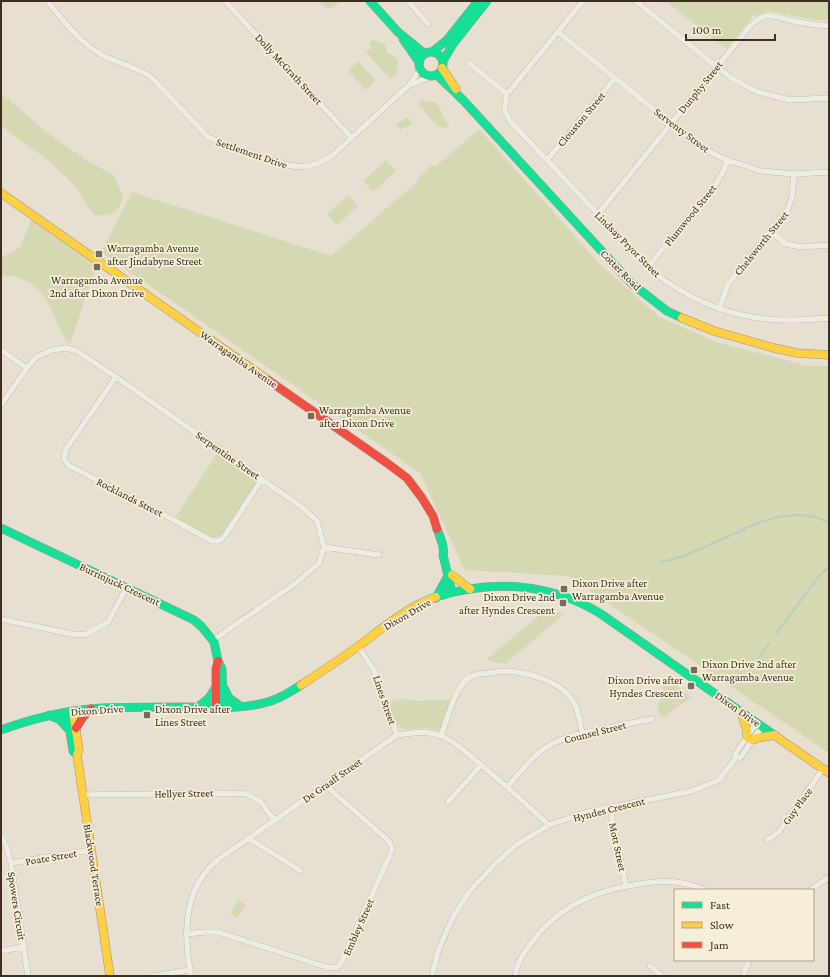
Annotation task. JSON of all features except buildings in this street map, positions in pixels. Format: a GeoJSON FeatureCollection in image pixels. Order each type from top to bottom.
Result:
{"type":"FeatureCollection","features":[{"type":"Feature","properties":{"kind":"main road"},"geometry":{"type":"LineString","coordinates":[[370,1],[398,32],[423,74],[433,76],[439,73],[453,44],[487,1]]}},
{"type":"Feature","properties":{"kind":"main road"},"geometry":{"type":"LineString","coordinates":[[419,66],[420,59],[447,40],[478,1]]}},
{"type":"Feature","properties":{"kind":"main road"},"geometry":{"type":"LineString","coordinates":[[398,32],[429,53],[439,55],[442,65]]}},
{"type":"Feature","properties":{"kind":"main road","name":"Cotter Road"},"geometry":{"type":"LineString","coordinates":[[442,65],[463,100]]}},
{"type":"Feature","properties":{"kind":"main road","name":"Cotter Road"},"geometry":{"type":"LineString","coordinates":[[433,76],[463,100],[631,283],[667,311],[714,331],[774,348],[797,353],[829,355]]}},
{"type":"Feature","properties":{"kind":"main road","name":"Warragamba Avenue"},"geometry":{"type":"LineString","coordinates":[[1,193],[388,462],[407,478],[433,516],[454,592]]}},
{"type":"Feature","properties":{"kind":"main road","name":"Burrinjuck Crescent"},"geometry":{"type":"LineString","coordinates":[[1,528],[185,615],[202,626],[213,640],[218,661],[222,669],[219,686],[219,707]]}},
{"type":"Feature","properties":{"kind":"main road"},"geometry":{"type":"LineString","coordinates":[[436,598],[450,576],[470,589]]}},
{"type":"Feature","properties":{"kind":"main road","name":"Dixon Drive"},"geometry":{"type":"LineString","coordinates":[[1,730],[48,715],[70,711],[111,708],[219,707],[252,705],[267,702],[290,693],[407,611],[418,605],[454,592],[493,586],[508,586],[531,588],[562,596],[582,603],[601,614],[826,771]]}},
{"type":"Feature","properties":{"kind":"main road"},"geometry":{"type":"LineString","coordinates":[[198,707],[209,698],[219,686],[229,698],[240,706]]}},
{"type":"Feature","properties":{"kind":"main road"},"geometry":{"type":"LineString","coordinates":[[48,715],[60,720],[73,729],[91,709]]}},
{"type":"Feature","properties":{"kind":"main road","name":"Blackwood Terrace"},"geometry":{"type":"LineString","coordinates":[[70,711],[73,729],[73,751],[77,755],[110,976]]}},
{"type":"Feature","properties":{"kind":"main road"},"geometry":{"type":"LineString","coordinates":[[741,712],[750,739],[775,735]]}},
{"type":"Feature","properties":{"kind":"street","name":"Settlement Drive"},"geometry":{"type":"LineString","coordinates":[[47,1],[73,32],[84,42],[100,54],[149,76],[204,133],[215,141],[288,165],[302,167],[314,165],[328,159],[409,85],[419,66]]}},
{"type":"Feature","properties":{"kind":"street","name":"Dolly McGrath Street"},"geometry":{"type":"LineString","coordinates":[[225,1],[352,138]]}},
{"type":"Feature","properties":{"kind":"street"},"geometry":{"type":"LineString","coordinates":[[408,1],[428,24]]}},
{"type":"Feature","properties":{"kind":"street"},"geometry":{"type":"LineString","coordinates":[[469,63],[507,94],[583,1]]}},
{"type":"Feature","properties":{"kind":"street"},"geometry":{"type":"LineString","coordinates":[[636,1],[717,67],[744,85],[758,92],[790,100],[829,98]]}},
{"type":"Feature","properties":{"kind":"street","name":"Dunphy Street"},"geometry":{"type":"LineString","coordinates":[[598,214],[750,26],[759,18],[774,15],[794,21],[829,26]]}},
{"type":"Feature","properties":{"kind":"street","name":"Serventy Street"},"geometry":{"type":"LineString","coordinates":[[558,32],[698,145],[718,156],[761,171],[794,174],[829,172]]}},
{"type":"Feature","properties":{"kind":"street","name":"Settlement Drive"},"geometry":{"type":"LineString","coordinates":[[409,85],[433,76]]}},
{"type":"Feature","properties":{"kind":"street","name":"Clouston Street"},"geometry":{"type":"LineString","coordinates":[[547,160],[615,78]]}},
{"type":"Feature","properties":{"kind":"street","name":"Lindsay Pryor Street"},"geometry":{"type":"LineString","coordinates":[[507,94],[505,112],[510,121],[648,267],[669,284],[692,297],[719,309],[744,316],[770,320],[829,318]]}},
{"type":"Feature","properties":{"kind":"street","name":"Plumwood Street"},"geometry":{"type":"LineString","coordinates":[[648,267],[716,184],[724,170],[727,160]]}},
{"type":"Feature","properties":{"kind":"street","name":"Chelsworth Street"},"geometry":{"type":"LineString","coordinates":[[719,309],[728,284],[788,209],[792,197],[794,174]]}},
{"type":"Feature","properties":{"kind":"street"},"geometry":{"type":"LineString","coordinates":[[770,232],[786,244],[800,247],[829,245]]}},
{"type":"Feature","properties":{"kind":"street","name":"Serpentine Street"},"geometry":{"type":"LineString","coordinates":[[1,405],[36,357],[52,350],[66,348],[77,351],[303,508],[318,521],[324,547]]}},
{"type":"Feature","properties":{"kind":"street"},"geometry":{"type":"LineString","coordinates":[[1,350],[27,368]]}},
{"type":"Feature","properties":{"kind":"street","name":"Rocklands Street"},"geometry":{"type":"LineString","coordinates":[[116,377],[66,449],[64,459],[68,465],[212,541],[220,541],[226,534],[262,479]]}},
{"type":"Feature","properties":{"kind":"street"},"geometry":{"type":"LineString","coordinates":[[213,640],[296,583],[319,563],[324,547],[379,555]]}},
{"type":"Feature","properties":{"kind":"street"},"geometry":{"type":"LineString","coordinates":[[1,619],[76,636],[87,634],[108,622],[127,588]]}},
{"type":"Feature","properties":{"kind":"street","name":"Lines Street"},"geometry":{"type":"LineString","coordinates":[[358,646],[374,670],[397,735]]}},
{"type":"Feature","properties":{"kind":"street"},"geometry":{"type":"LineString","coordinates":[[441,736],[458,689],[465,680],[482,673],[506,671],[526,673],[544,679],[566,693],[573,700],[578,711],[582,733]]}},
{"type":"Feature","properties":{"kind":"street","name":"Counsel Street"},"geometry":{"type":"LineString","coordinates":[[508,787],[539,752],[554,742],[582,733],[652,718]]}},
{"type":"Feature","properties":{"kind":"street","name":"Hyndes Crescent"},"geometry":{"type":"LineString","coordinates":[[432,976],[438,951],[447,930],[453,917],[469,892],[494,865],[516,846],[550,826],[587,812],[692,791],[719,780],[735,759],[736,753],[750,739],[760,724]]}},
{"type":"Feature","properties":{"kind":"street","name":"De Graaff Street"},"geometry":{"type":"LineString","coordinates":[[191,976],[186,934],[188,911],[197,885],[205,873],[214,863],[248,838],[397,735],[418,732],[431,733],[441,736],[460,747],[508,787],[550,826]]}},
{"type":"Feature","properties":{"kind":"street"},"geometry":{"type":"LineString","coordinates":[[448,802],[481,765]]}},
{"type":"Feature","properties":{"kind":"street","name":"Guy Place"},"geometry":{"type":"LineString","coordinates":[[767,840],[778,833],[826,771]]}},
{"type":"Feature","properties":{"kind":"street","name":"Embley Street"},"geometry":{"type":"LineString","coordinates":[[186,934],[218,932],[326,967],[336,968],[340,965],[392,848],[389,841],[325,785]]}},
{"type":"Feature","properties":{"kind":"street","name":"Hellyer Street"},"geometry":{"type":"LineString","coordinates":[[83,794],[247,794],[261,802],[274,820]]}},
{"type":"Feature","properties":{"kind":"street","name":"Mott Street"},"geometry":{"type":"LineString","coordinates":[[610,808],[626,886]]}},
{"type":"Feature","properties":{"kind":"street","name":"Spowers Circuit"},"geometry":{"type":"LineString","coordinates":[[1,837],[6,845],[11,863],[28,976]]}},
{"type":"Feature","properties":{"kind":"street"},"geometry":{"type":"LineString","coordinates":[[248,838],[301,872]]}},
{"type":"Feature","properties":{"kind":"street","name":"Poate Street"},"geometry":{"type":"LineString","coordinates":[[11,863],[91,850]]}},
{"type":"Feature","properties":{"kind":"street"},"geometry":{"type":"LineString","coordinates":[[811,889],[829,877]]}},
{"type":"Feature","properties":{"kind":"street"},"geometry":{"type":"LineString","coordinates":[[515,976],[522,956],[545,926],[568,908],[590,896],[626,886],[656,881],[669,881],[702,889]]}},
{"type":"Feature","properties":{"kind":"street"},"geometry":{"type":"LineString","coordinates":[[1,951],[23,947]]}},
{"type":"Feature","properties":{"kind":"street"},"geometry":{"type":"LineString","coordinates":[[743,976],[749,961]]}},
{"type":"Feature","properties":{"kind":"street"},"geometry":{"type":"LineString","coordinates":[[650,966],[662,976]]}},
{"type":"Feature","properties":{"kind":"street"},"geometry":{"type":"LineString","coordinates":[[154,976],[190,970]]}},
{"type":"Feature","properties":{"kind":"green space"},"geometry":{"type":"Polygon","coordinates":[[[319,1],[341,1],[333,8],[327,9],[319,1]]]}},
{"type":"Feature","properties":{"kind":"green space"},"geometry":{"type":"Polygon","coordinates":[[[666,1],[829,1],[829,21],[809,19],[771,11],[753,16],[726,49],[666,1]]]}},
{"type":"Feature","properties":{"kind":"green space"},"geometry":{"type":"Polygon","coordinates":[[[372,40],[385,45],[387,53],[394,56],[399,62],[396,69],[398,74],[390,79],[366,52],[371,48],[369,43],[372,40]]]}},
{"type":"Feature","properties":{"kind":"green space"},"geometry":{"type":"Polygon","coordinates":[[[358,61],[376,81],[366,90],[348,71],[358,61]]]}},
{"type":"Feature","properties":{"kind":"green space"},"geometry":{"type":"Polygon","coordinates":[[[1,94],[45,131],[86,160],[114,175],[123,197],[119,208],[110,214],[95,216],[77,188],[65,176],[44,157],[15,137],[1,125],[1,94]]]}},
{"type":"Feature","properties":{"kind":"green space"},"geometry":{"type":"Polygon","coordinates":[[[420,100],[436,102],[449,126],[447,128],[437,126],[419,105],[420,100]]]}},
{"type":"Feature","properties":{"kind":"green space"},"geometry":{"type":"Polygon","coordinates":[[[408,117],[412,124],[400,130],[396,124],[408,117]]]}},
{"type":"Feature","properties":{"kind":"green space"},"geometry":{"type":"Polygon","coordinates":[[[479,129],[599,263],[659,317],[719,343],[809,366],[829,366],[829,753],[568,576],[465,570],[420,473],[101,252],[132,192],[331,256],[417,182],[420,176],[432,165],[435,167],[479,129]]]}},
{"type":"Feature","properties":{"kind":"green space"},"geometry":{"type":"Polygon","coordinates":[[[386,160],[396,171],[373,192],[363,181],[386,160]]]}},
{"type":"Feature","properties":{"kind":"green space"},"geometry":{"type":"Polygon","coordinates":[[[348,195],[358,206],[337,225],[327,214],[348,195]]]}},
{"type":"Feature","properties":{"kind":"green space"},"geometry":{"type":"Polygon","coordinates":[[[32,218],[97,263],[70,344],[65,339],[48,303],[37,288],[23,279],[1,275],[1,258],[20,247],[32,218]]]}},
{"type":"Feature","properties":{"kind":"green space"},"geometry":{"type":"Polygon","coordinates":[[[218,452],[254,478],[257,482],[221,535],[212,538],[175,518],[218,452]]]}},
{"type":"Feature","properties":{"kind":"green space"},"geometry":{"type":"Polygon","coordinates":[[[546,609],[564,614],[505,664],[486,660],[546,609]]]}},
{"type":"Feature","properties":{"kind":"green space"},"geometry":{"type":"Polygon","coordinates":[[[666,678],[692,697],[663,717],[657,710],[666,678]]]}},
{"type":"Feature","properties":{"kind":"green space"},"geometry":{"type":"Polygon","coordinates":[[[402,699],[420,701],[450,700],[446,715],[439,730],[423,728],[404,729],[398,725],[390,702],[402,699]]]}},
{"type":"Feature","properties":{"kind":"green space"},"geometry":{"type":"Polygon","coordinates":[[[238,900],[246,905],[237,918],[230,913],[238,900]]]}},
{"type":"Feature","properties":{"kind":"waterway"},"geometry":{"type":"LineString","coordinates":[[662,562],[686,555],[753,525],[773,518],[802,515],[811,516],[829,523]]}},
{"type":"Feature","properties":{"kind":"waterway"},"geometry":{"type":"LineString","coordinates":[[776,634],[819,576],[829,567]]}},
{"type":"Feature","properties":{"kind":"waterway"},"geometry":{"type":"LineString","coordinates":[[757,660],[769,644]]}},
{"type":"Feature","properties":{"kind":"traffic: fast"},"geometry":{"type":"LineString","coordinates":[[370,1],[398,32],[425,54]]}},
{"type":"Feature","properties":{"kind":"traffic: fast"},"geometry":{"type":"LineString","coordinates":[[432,52],[447,40],[478,1]]}},
{"type":"Feature","properties":{"kind":"traffic: fast"},"geometry":{"type":"LineString","coordinates":[[443,61],[453,44],[487,1]]}},
{"type":"Feature","properties":{"kind":"traffic: fast"},"geometry":{"type":"LineString","coordinates":[[403,39],[419,62]]}},
{"type":"Feature","properties":{"kind":"traffic: fast"},"geometry":{"type":"LineString","coordinates":[[431,52],[440,55],[443,64],[440,73],[431,76],[422,73],[419,64],[422,55],[431,52]]}},
{"type":"Feature","properties":{"kind":"traffic: fast"},"geometry":{"type":"LineString","coordinates":[[437,75],[463,100],[631,283],[667,311],[682,318]]}},
{"type":"Feature","properties":{"kind":"traffic: fast"},"geometry":{"type":"LineString","coordinates":[[1,528],[194,620],[202,627],[214,642],[218,661],[222,669],[223,707]]}},
{"type":"Feature","properties":{"kind":"traffic: fast"},"geometry":{"type":"LineString","coordinates":[[437,529],[443,545],[443,555],[452,592]]}},
{"type":"Feature","properties":{"kind":"traffic: fast"},"geometry":{"type":"LineString","coordinates":[[436,598],[448,576]]}},
{"type":"Feature","properties":{"kind":"traffic: fast"},"geometry":{"type":"LineString","coordinates":[[436,597],[457,591],[478,588],[500,586],[521,587],[542,590],[582,604],[601,614],[774,735]]}},
{"type":"Feature","properties":{"kind":"traffic: fast"},"geometry":{"type":"LineString","coordinates":[[1,730],[50,715],[89,709],[250,706],[271,701],[287,694],[301,685]]}},
{"type":"Feature","properties":{"kind":"traffic: fast"},"geometry":{"type":"LineString","coordinates":[[198,707],[209,698],[216,687]]}},
{"type":"Feature","properties":{"kind":"traffic: fast"},"geometry":{"type":"LineString","coordinates":[[224,688],[229,698],[240,706]]}},
{"type":"Feature","properties":{"kind":"traffic: fast"},"geometry":{"type":"LineString","coordinates":[[67,712],[73,751],[77,755]]}},
{"type":"Feature","properties":{"kind":"traffic: fast"},"geometry":{"type":"LineString","coordinates":[[49,715],[60,720],[70,731]]}},
{"type":"Feature","properties":{"kind":"traffic: slow"},"geometry":{"type":"LineString","coordinates":[[442,68],[456,89]]}},
{"type":"Feature","properties":{"kind":"traffic: slow"},"geometry":{"type":"LineString","coordinates":[[1,193],[268,380]]}},
{"type":"Feature","properties":{"kind":"traffic: slow"},"geometry":{"type":"LineString","coordinates":[[682,318],[714,331],[774,348],[797,353],[829,355]]}},
{"type":"Feature","properties":{"kind":"traffic: slow"},"geometry":{"type":"LineString","coordinates":[[452,575],[470,589]]}},
{"type":"Feature","properties":{"kind":"traffic: slow"},"geometry":{"type":"LineString","coordinates":[[301,685],[415,606],[436,597]]}},
{"type":"Feature","properties":{"kind":"traffic: slow"},"geometry":{"type":"LineString","coordinates":[[73,711],[79,750],[77,755],[110,976]]}},
{"type":"Feature","properties":{"kind":"traffic: slow"},"geometry":{"type":"LineString","coordinates":[[741,712],[747,731],[747,737]]}},
{"type":"Feature","properties":{"kind":"traffic: slow"},"geometry":{"type":"LineString","coordinates":[[774,735],[829,773]]}},
{"type":"Feature","properties":{"kind":"traffic: slow"},"geometry":{"type":"LineString","coordinates":[[752,740],[775,735]]}},
{"type":"Feature","properties":{"kind":"traffic: jam"},"geometry":{"type":"LineString","coordinates":[[268,380],[407,478],[433,516],[437,529]]}},
{"type":"Feature","properties":{"kind":"traffic: jam"},"geometry":{"type":"LineString","coordinates":[[216,707],[216,669],[218,661]]}},
{"type":"Feature","properties":{"kind":"traffic: jam"},"geometry":{"type":"LineString","coordinates":[[76,728],[83,717],[91,709]]}},
{"type":"Feature","properties":{"kind":"place","name":"Warragamba Avenue after Jindabyne Street"},"geometry":{"type":"Point","coordinates":[99,254]}},
{"type":"Feature","properties":{"kind":"place","name":"Warragamba Avenue 2nd after Dixon Drive"},"geometry":{"type":"Point","coordinates":[97,267]}},
{"type":"Feature","properties":{"kind":"place","name":"Warragamba Avenue after Dixon Drive"},"geometry":{"type":"Point","coordinates":[311,416]}},
{"type":"Feature","properties":{"kind":"place","name":"Dixon Drive after Warragamba Avenue"},"geometry":{"type":"Point","coordinates":[564,589]}},
{"type":"Feature","properties":{"kind":"place","name":"Dixon Drive 2nd after Hyndes Crescent"},"geometry":{"type":"Point","coordinates":[563,603]}},
{"type":"Feature","properties":{"kind":"place","name":"Dixon Drive 2nd after Warragamba Avenue"},"geometry":{"type":"Point","coordinates":[694,670]}},
{"type":"Feature","properties":{"kind":"place","name":"Dixon Drive after Hyndes Crescent"},"geometry":{"type":"Point","coordinates":[691,686]}},
{"type":"Feature","properties":{"kind":"place","name":"Dixon Drive after Lines Street"},"geometry":{"type":"Point","coordinates":[147,715]}}]}
